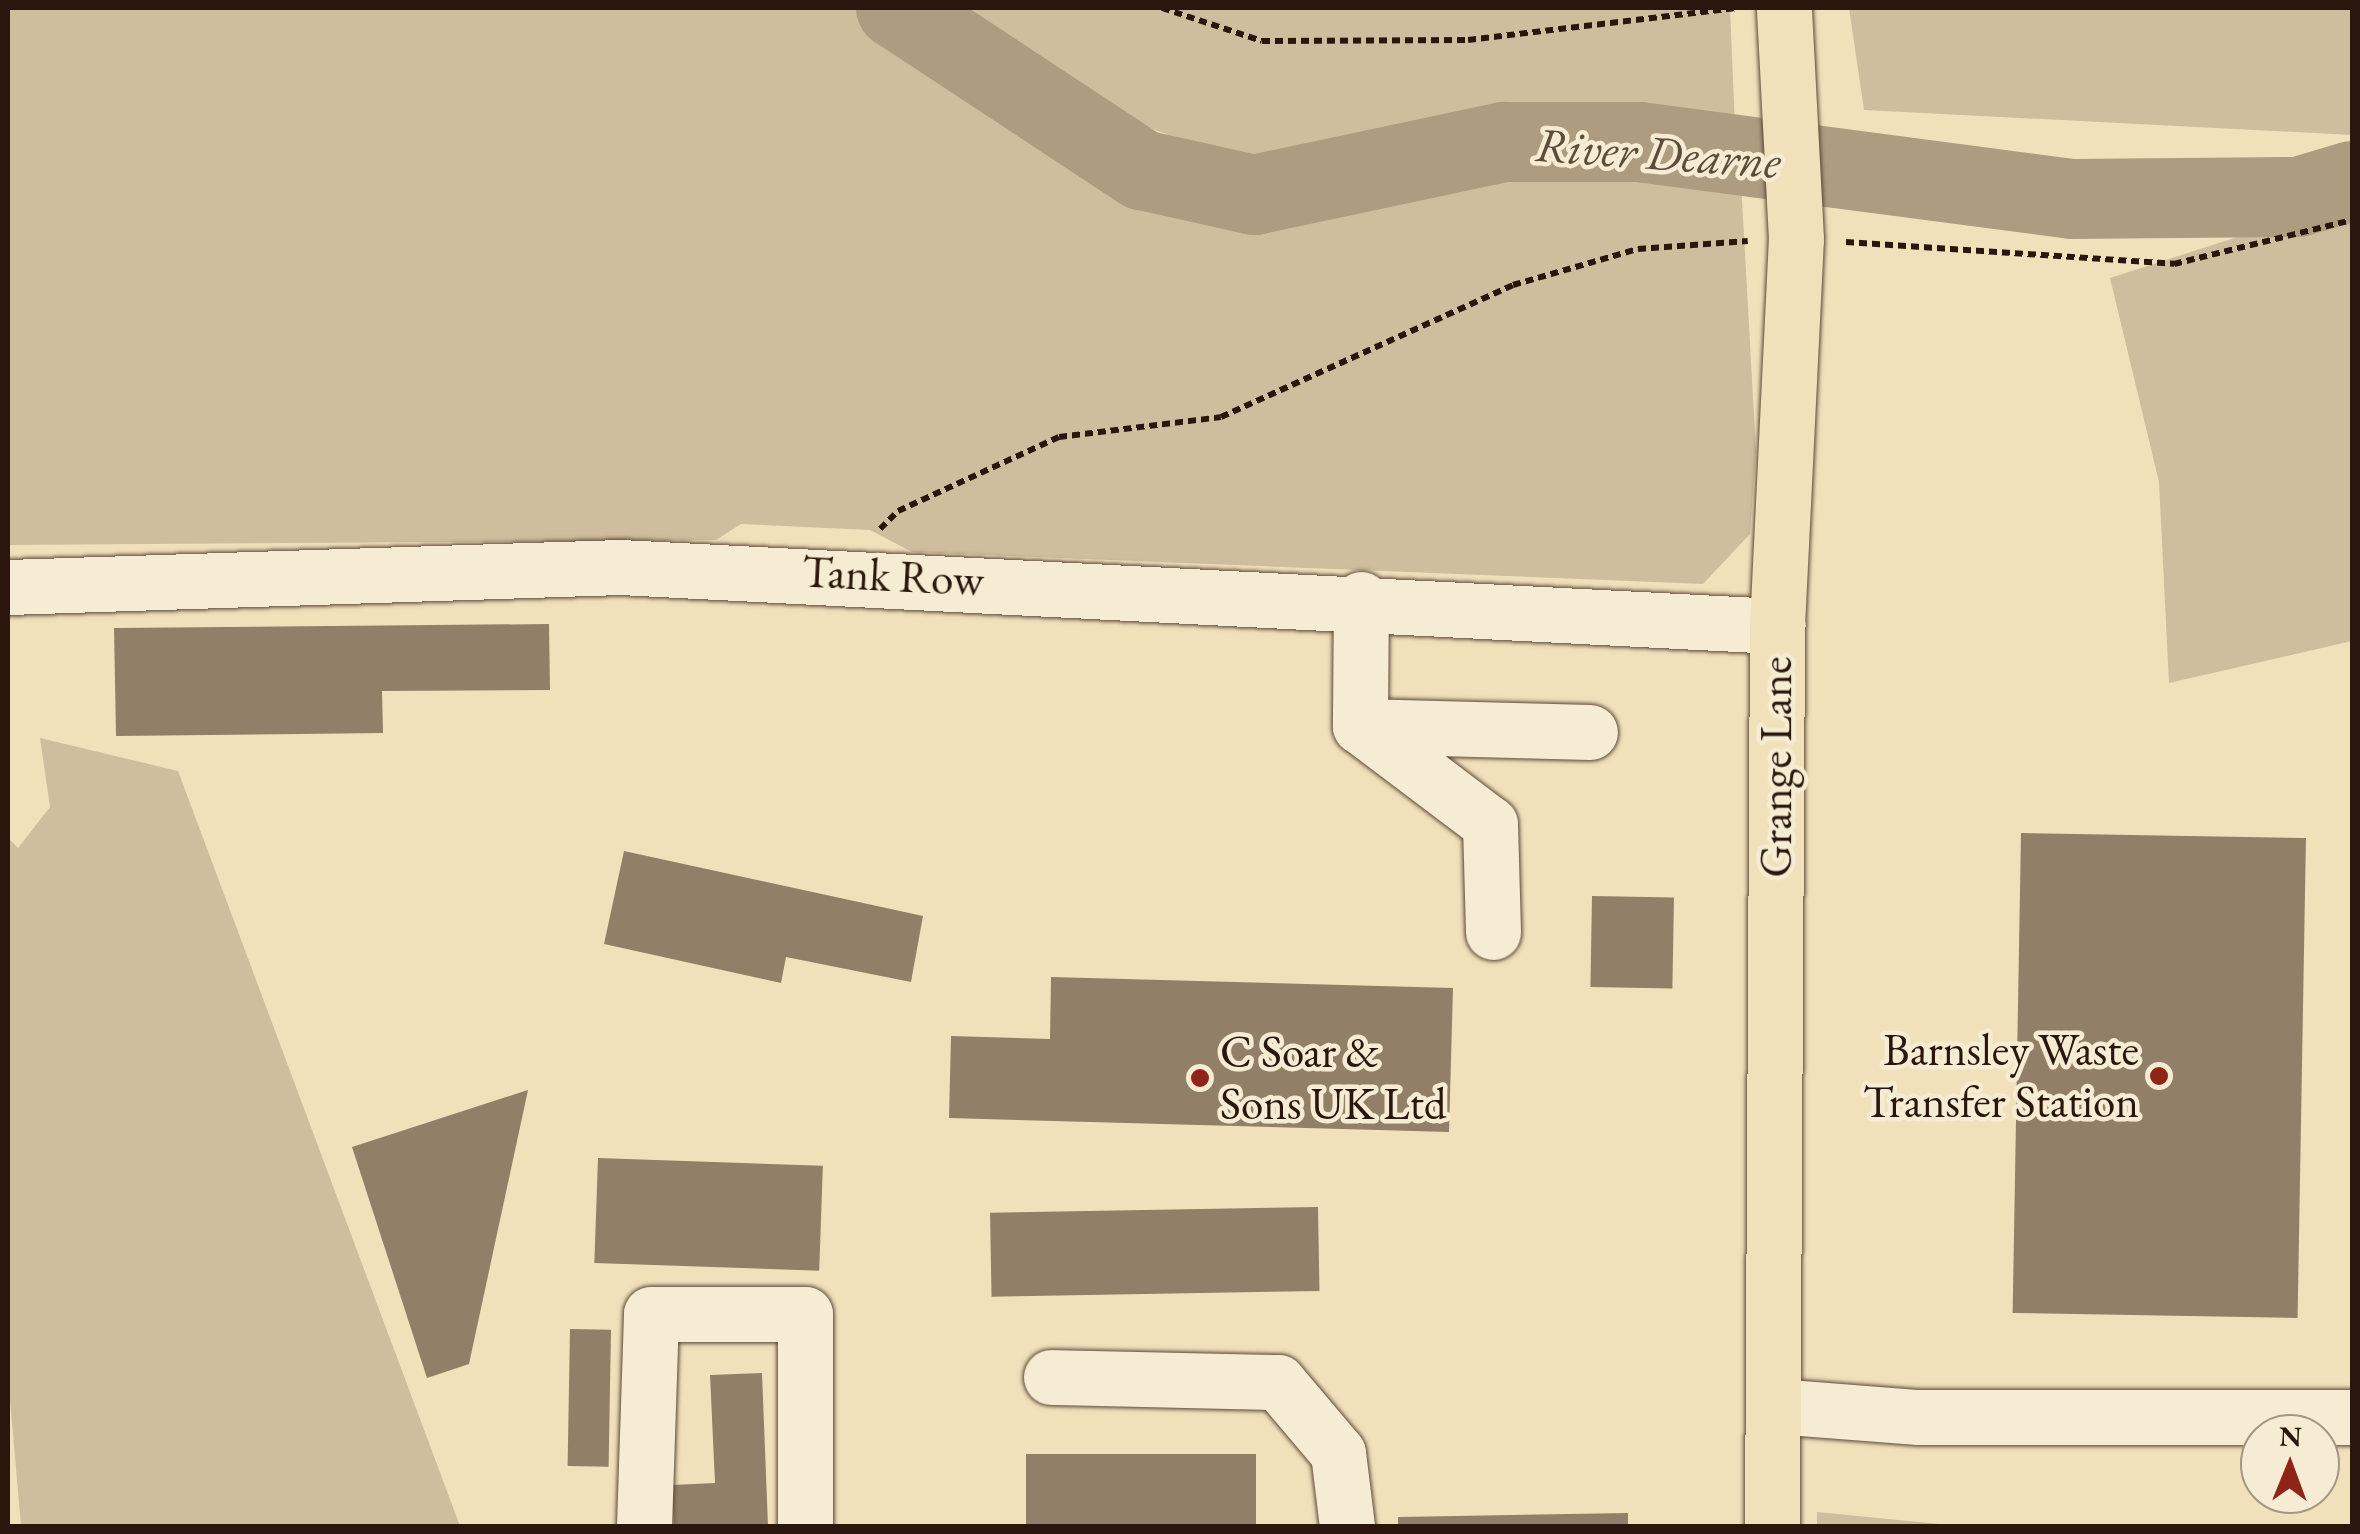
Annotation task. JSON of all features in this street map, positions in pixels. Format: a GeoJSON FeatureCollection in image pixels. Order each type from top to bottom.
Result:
{"type":"FeatureCollection","features":[{"type":"Feature","properties":{"kind":"highway","name":"Grange Lane"},"geometry":{"type":"LineString","coordinates":[[1772,1526],[1777,626],[1796,239],[1784,8]]}},
{"type":"Feature","properties":{"kind":"street","name":"Tank Row"},"geometry":{"type":"LineString","coordinates":[[8,587],[543,568],[836,572],[1361,599],[1777,626]]}},
{"type":"Feature","properties":{"kind":"street"},"geometry":{"type":"LineString","coordinates":[[1360,726],[1361,599]]}},
{"type":"Feature","properties":{"kind":"street"},"geometry":{"type":"LineString","coordinates":[[1360,726],[1590,732]]}},
{"type":"Feature","properties":{"kind":"street"},"geometry":{"type":"LineString","coordinates":[[1360,726],[1490,824],[1493,932]]}},
{"type":"Feature","properties":{"kind":"street"},"geometry":{"type":"LineString","coordinates":[[644,1526],[651,1314],[805,1314],[805,1526]]}},
{"type":"Feature","properties":{"kind":"street"},"geometry":{"type":"LineString","coordinates":[[1050,1377],[1278,1382],[1338,1454],[1347,1526]]}},
{"type":"Feature","properties":{"kind":"street"},"geometry":{"type":"LineString","coordinates":[[1775,1406],[1918,1417],[2352,1417]]}},
{"type":"Feature","properties":{"kind":"path"},"geometry":{"type":"LineString","coordinates":[[1162,8],[1262,41],[1468,40],[1741,8]]}},
{"type":"Feature","properties":{"kind":"path"},"geometry":{"type":"LineString","coordinates":[[836,572],[898,511],[1060,437],[1221,417],[1514,285],[1638,248],[1796,239],[2174,264],[2352,220]]}},
{"type":"Feature","properties":{"kind":"shaded area"},"geometry":{"type":"Polygon","coordinates":[[[8,8],[859,8],[1137,187],[1262,218],[1513,168],[1653,157],[1741,181],[1756,451],[1750,534],[1703,584],[912,552],[870,530],[741,524],[716,540],[8,545],[8,8]]]}},
{"type":"Feature","properties":{"kind":"shaded area"},"geometry":{"type":"Polygon","coordinates":[[[954,8],[1730,8],[1735,126],[1522,111],[1262,170],[1107,112],[954,8]]]}},
{"type":"Feature","properties":{"kind":"shaded area"},"geometry":{"type":"Polygon","coordinates":[[[1849,8],[2352,8],[2352,135],[1864,110],[1849,8]]]}},
{"type":"Feature","properties":{"kind":"shaded area"},"geometry":{"type":"Polygon","coordinates":[[[2352,200],[2352,641],[2169,683],[2159,482],[2110,278],[2352,200]]]}},
{"type":"Feature","properties":{"kind":"shaded area"},"geometry":{"type":"Polygon","coordinates":[[[40,738],[178,771],[460,1526],[21,1526],[8,1377],[8,838],[18,848],[50,807],[40,738]]]}},
{"type":"Feature","properties":{"kind":"shaded area"},"geometry":{"type":"Polygon","coordinates":[[[1817,1512],[1960,1526],[1817,1526],[1817,1512]]]}},
{"type":"Feature","properties":{"kind":"building"},"geometry":{"type":"Polygon","coordinates":[[[549,624],[550,690],[382,691],[383,733],[116,736],[114,628],[549,624]]]}},
{"type":"Feature","properties":{"kind":"building","name":"Barnsley Waste Transfer Station"},"geometry":{"type":"Polygon","coordinates":[[[2021,833],[2306,838],[2298,1318],[2013,1313],[2021,833]]]}},
{"type":"Feature","properties":{"kind":"building"},"geometry":{"type":"Polygon","coordinates":[[[624,851],[923,916],[911,982],[786,957],[781,983],[604,944],[624,851]]]}},
{"type":"Feature","properties":{"kind":"building"},"geometry":{"type":"Polygon","coordinates":[[[1592,896],[1674,897],[1672,988],[1590,987],[1592,896]]]}},
{"type":"Feature","properties":{"kind":"building","name":"C Soar & Sons UK Ltd"},"geometry":{"type":"Polygon","coordinates":[[[1051,977],[1453,988],[1449,1132],[949,1118],[951,1036],[1050,1039],[1051,977]]]}},
{"type":"Feature","properties":{"kind":"building"},"geometry":{"type":"Polygon","coordinates":[[[528,1090],[469,1364],[427,1378],[352,1147],[528,1090]]]}},
{"type":"Feature","properties":{"kind":"building"},"geometry":{"type":"Polygon","coordinates":[[[598,1158],[823,1166],[819,1271],[594,1263],[598,1158]]]}},
{"type":"Feature","properties":{"kind":"building"},"geometry":{"type":"Polygon","coordinates":[[[1318,1207],[1319,1291],[992,1297],[990,1213],[1318,1207]]]}},
{"type":"Feature","properties":{"kind":"building"},"geometry":{"type":"Polygon","coordinates":[[[570,1329],[611,1330],[609,1467],[568,1466],[570,1329]]]}},
{"type":"Feature","properties":{"kind":"building"},"geometry":{"type":"Polygon","coordinates":[[[762,1373],[768,1526],[674,1526],[672,1485],[715,1483],[710,1375],[762,1373]]]}},
{"type":"Feature","properties":{"kind":"building"},"geometry":{"type":"Polygon","coordinates":[[[1026,1454],[1256,1454],[1256,1526],[1026,1526],[1026,1454]]]}},
{"type":"Feature","properties":{"kind":"building"},"geometry":{"type":"Polygon","coordinates":[[[1628,1513],[1628,1526],[1398,1526],[1398,1517],[1628,1513]]]}},
{"type":"Feature","properties":{"kind":"waterway","name":"River Dearne"},"geometry":{"type":"LineString","coordinates":[[896,8],[1142,170],[1254,195],[1504,142],[1639,142],[2071,199],[2298,197],[2352,181]]}},
{"type":"Feature","properties":{"kind":"place","name":"Barnsley Waste Transfer Station"},"geometry":{"type":"Point","coordinates":[2159,1076]}},
{"type":"Feature","properties":{"kind":"place","name":"C Soar & Sons UK Ltd"},"geometry":{"type":"Point","coordinates":[1200,1078]}}]}
